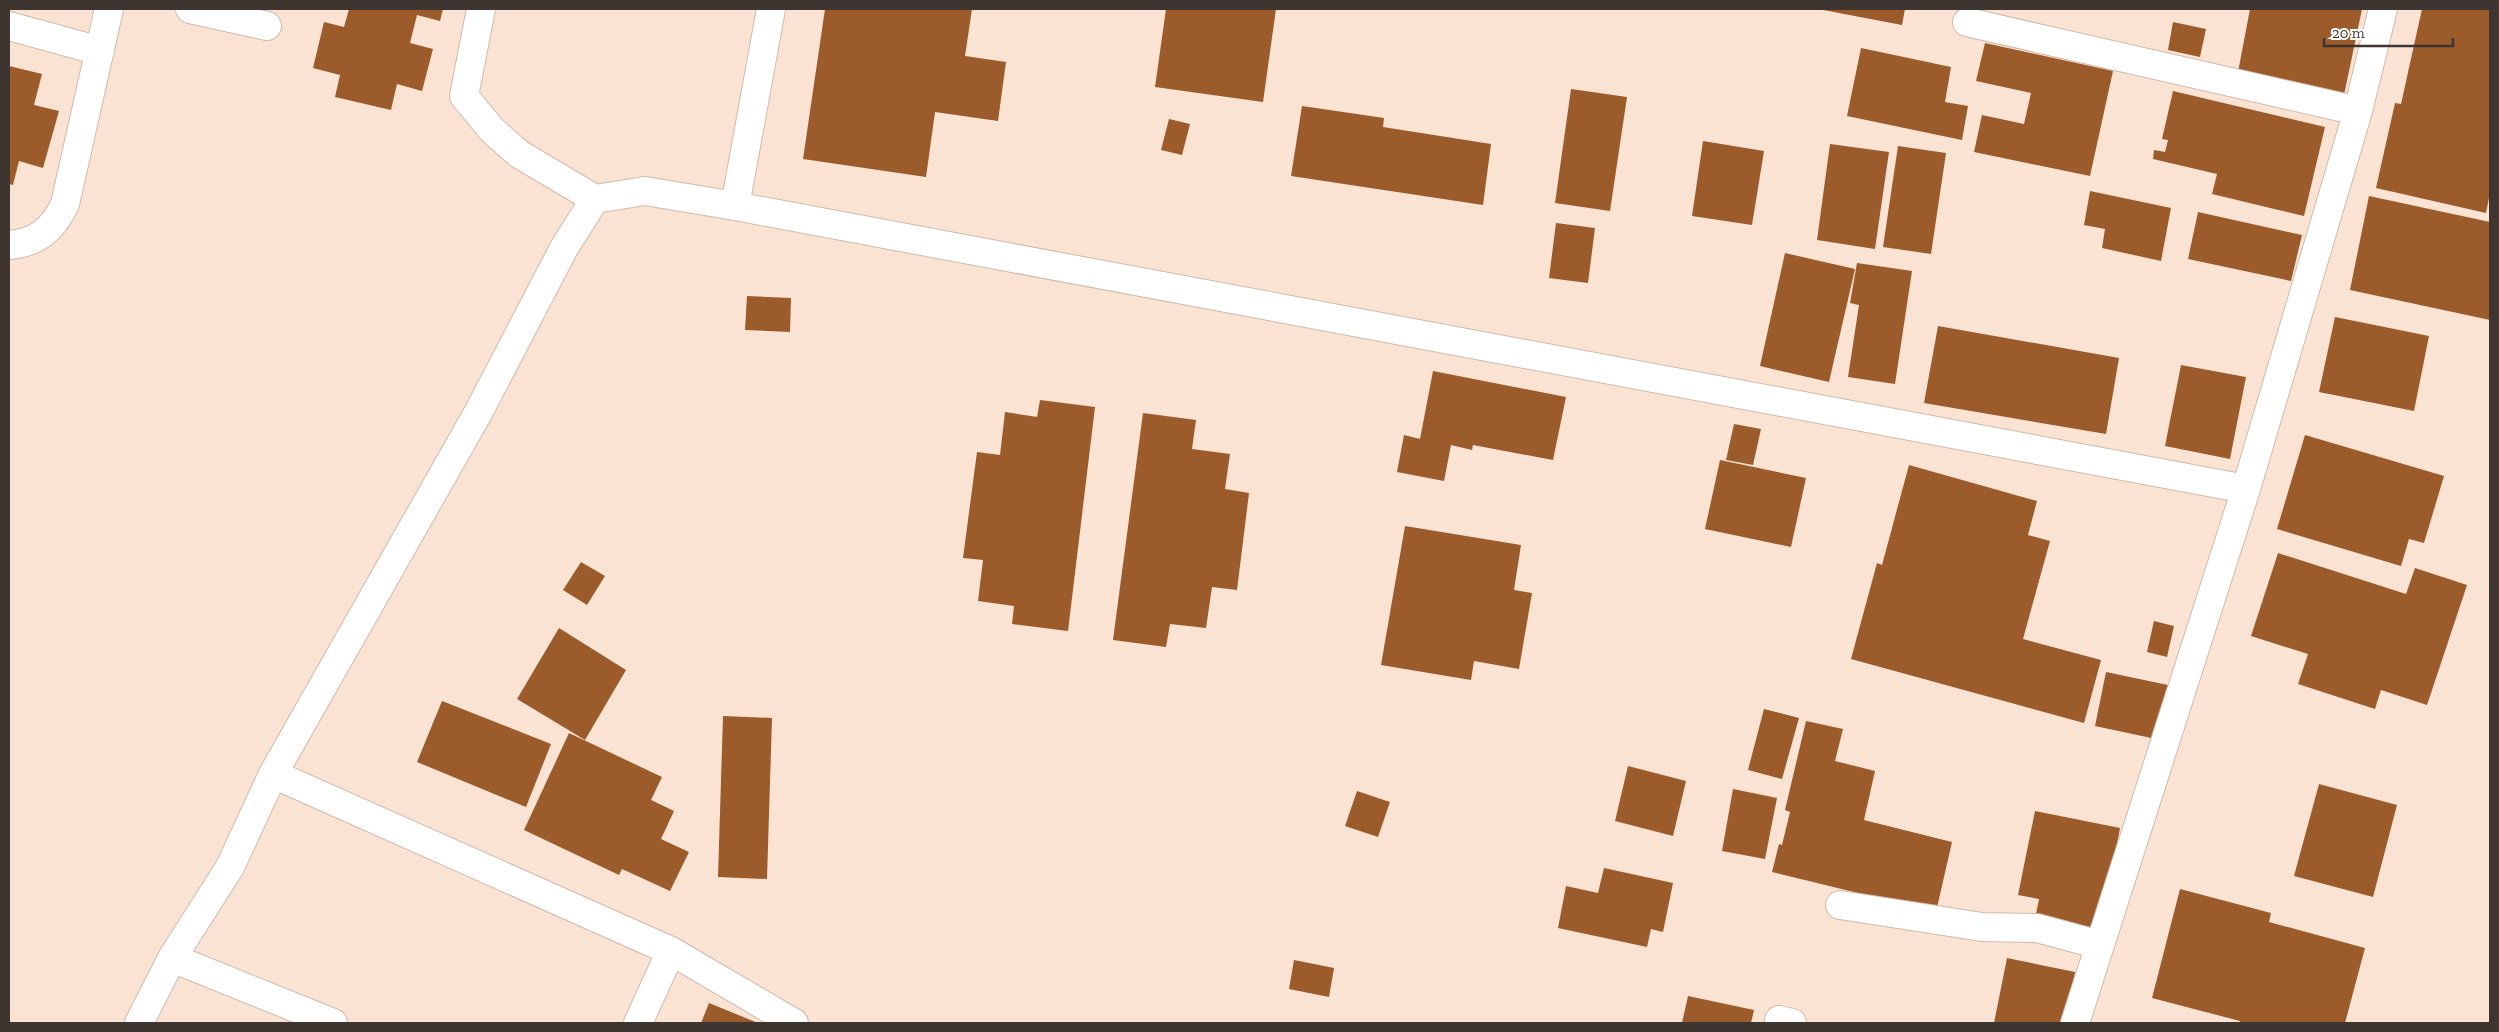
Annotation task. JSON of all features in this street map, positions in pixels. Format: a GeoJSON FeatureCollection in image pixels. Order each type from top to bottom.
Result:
{"type":"FeatureCollection","features":[{"type":"Feature","properties":{"kind":"street"},"geometry":{"type":"LineString","coordinates":[[9,245],[35,240],[48,231],[58,218],[65,204],[109,9]]}},
{"type":"Feature","properties":{"kind":"street"},"geometry":{"type":"LineString","coordinates":[[190,9],[267,26]]}},
{"type":"Feature","properties":{"kind":"street"},"geometry":{"type":"LineString","coordinates":[[481,9],[464,96],[492,130],[518,154],[595,199],[645,190],[2246,489]]}},
{"type":"Feature","properties":{"kind":"street"},"geometry":{"type":"LineString","coordinates":[[735,206],[771,9]]}},
{"type":"Feature","properties":{"kind":"street"},"geometry":{"type":"LineString","coordinates":[[2075,1023],[2246,489],[2358,111],[2382,9]]}},
{"type":"Feature","properties":{"kind":"street"},"geometry":{"type":"LineString","coordinates":[[1967,22],[2358,111]]}},
{"type":"Feature","properties":{"kind":"street"},"geometry":{"type":"LineString","coordinates":[[9,26],[100,51]]}},
{"type":"Feature","properties":{"kind":"street"},"geometry":{"type":"LineString","coordinates":[[139,1023],[172,958],[230,867],[273,774],[478,413],[564,248],[595,199]]}},
{"type":"Feature","properties":{"kind":"street"},"geometry":{"type":"LineString","coordinates":[[273,774],[671,951],[794,1023]]}},
{"type":"Feature","properties":{"kind":"street"},"geometry":{"type":"LineString","coordinates":[[1840,905],[1982,927],[2036,928],[2100,945]]}},
{"type":"Feature","properties":{"kind":"street"},"geometry":{"type":"LineString","coordinates":[[638,1023],[671,951]]}},
{"type":"Feature","properties":{"kind":"street"},"geometry":{"type":"LineString","coordinates":[[172,958],[333,1023]]}},
{"type":"Feature","properties":{"kind":"building"},"geometry":{"type":"Polygon","coordinates":[[[349,9],[443,9],[440,21],[417,15],[410,43],[433,49],[422,91],[397,84],[391,110],[335,97],[340,75],[313,68],[324,22],[344,27],[349,9]]]}},
{"type":"Feature","properties":{"kind":"building"},"geometry":{"type":"Polygon","coordinates":[[[825,9],[972,9],[965,56],[1006,62],[998,121],[935,112],[926,177],[803,159],[825,9]]]}},
{"type":"Feature","properties":{"kind":"building"},"geometry":{"type":"Polygon","coordinates":[[[1166,9],[1276,9],[1263,102],[1155,87],[1166,9]]]}},
{"type":"Feature","properties":{"kind":"building"},"geometry":{"type":"Polygon","coordinates":[[[1818,9],[1905,9],[1902,25],[1818,9]]]}},
{"type":"Feature","properties":{"kind":"building"},"geometry":{"type":"Polygon","coordinates":[[[2250,9],[2362,9],[2344,95],[2238,72],[2250,9]]]}},
{"type":"Feature","properties":{"kind":"building"},"geometry":{"type":"Polygon","coordinates":[[[2422,9],[2490,9],[2490,193],[2486,213],[2376,188],[2395,103],[2401,104],[2422,9]]]}},
{"type":"Feature","properties":{"kind":"building"},"geometry":{"type":"Polygon","coordinates":[[[2173,22],[2206,29],[2200,57],[2168,50],[2173,22]]]}},
{"type":"Feature","properties":{"kind":"building"},"geometry":{"type":"Polygon","coordinates":[[[1985,43],[2113,71],[2090,176],[1974,152],[1982,115],[2024,124],[2031,93],[1976,81],[1985,43]]]}},
{"type":"Feature","properties":{"kind":"building"},"geometry":{"type":"Polygon","coordinates":[[[1861,48],[1951,67],[1945,102],[1968,106],[1962,140],[1847,116],[1861,48]]]}},
{"type":"Feature","properties":{"kind":"building"},"geometry":{"type":"Polygon","coordinates":[[[9,66],[42,74],[34,105],[59,111],[43,168],[19,161],[13,185],[9,184],[9,66]]]}},
{"type":"Feature","properties":{"kind":"building"},"geometry":{"type":"Polygon","coordinates":[[[1571,89],[1627,97],[1610,211],[1555,203],[1571,89]]]}},
{"type":"Feature","properties":{"kind":"building"},"geometry":{"type":"Polygon","coordinates":[[[2173,91],[2325,127],[2304,216],[2212,194],[2217,174],[2153,159],[2154,150],[2165,152],[2168,140],[2162,139],[2173,91]]]}},
{"type":"Feature","properties":{"kind":"building"},"geometry":{"type":"Polygon","coordinates":[[[1302,106],[1384,118],[1383,127],[1491,144],[1483,205],[1291,176],[1302,106]]]}},
{"type":"Feature","properties":{"kind":"building"},"geometry":{"type":"Polygon","coordinates":[[[1169,119],[1190,124],[1182,155],[1161,150],[1169,119]]]}},
{"type":"Feature","properties":{"kind":"building"},"geometry":{"type":"Polygon","coordinates":[[[1703,141],[1764,151],[1752,225],[1692,216],[1703,141]]]}},
{"type":"Feature","properties":{"kind":"building"},"geometry":{"type":"Polygon","coordinates":[[[1830,144],[1889,152],[1875,249],[1817,240],[1830,144]]]}},
{"type":"Feature","properties":{"kind":"building"},"geometry":{"type":"Polygon","coordinates":[[[1898,146],[1946,153],[1931,254],[1883,247],[1898,146]]]}},
{"type":"Feature","properties":{"kind":"building"},"geometry":{"type":"Polygon","coordinates":[[[2090,191],[2171,208],[2161,261],[2102,248],[2105,229],[2084,225],[2090,191]]]}},
{"type":"Feature","properties":{"kind":"building"},"geometry":{"type":"Polygon","coordinates":[[[2369,196],[2490,222],[2490,320],[2350,290],[2369,196]]]}},
{"type":"Feature","properties":{"kind":"building"},"geometry":{"type":"Polygon","coordinates":[[[2198,212],[2302,235],[2291,281],[2188,259],[2198,212]]]}},
{"type":"Feature","properties":{"kind":"building"},"geometry":{"type":"Polygon","coordinates":[[[1556,223],[1595,228],[1588,283],[1549,278],[1556,223]]]}},
{"type":"Feature","properties":{"kind":"building"},"geometry":{"type":"Polygon","coordinates":[[[1785,253],[1855,269],[1829,382],[1760,366],[1785,253]]]}},
{"type":"Feature","properties":{"kind":"building"},"geometry":{"type":"Polygon","coordinates":[[[1857,263],[1912,271],[1895,384],[1848,377],[1859,305],[1850,303],[1857,263]]]}},
{"type":"Feature","properties":{"kind":"building"},"geometry":{"type":"Polygon","coordinates":[[[747,296],[791,298],[790,332],[745,330],[747,296]]]}},
{"type":"Feature","properties":{"kind":"building"},"geometry":{"type":"Polygon","coordinates":[[[2335,317],[2429,336],[2414,411],[2319,392],[2335,317]]]}},
{"type":"Feature","properties":{"kind":"building"},"geometry":{"type":"Polygon","coordinates":[[[1938,326],[2119,358],[2106,434],[1924,403],[1938,326]]]}},
{"type":"Feature","properties":{"kind":"building"},"geometry":{"type":"Polygon","coordinates":[[[2181,365],[2246,377],[2230,459],[2165,446],[2181,365]]]}},
{"type":"Feature","properties":{"kind":"building"},"geometry":{"type":"Polygon","coordinates":[[[1433,371],[1566,397],[1553,460],[1473,445],[1472,450],[1451,445],[1444,481],[1397,472],[1404,435],[1420,439],[1433,371]]]}},
{"type":"Feature","properties":{"kind":"building"},"geometry":{"type":"Polygon","coordinates":[[[1040,400],[1095,407],[1068,631],[1012,624],[1014,606],[978,601],[983,560],[963,558],[977,452],[1000,455],[1005,412],[1037,417],[1040,400]]]}},
{"type":"Feature","properties":{"kind":"building"},"geometry":{"type":"Polygon","coordinates":[[[1143,413],[1196,420],[1192,449],[1230,454],[1225,489],[1249,493],[1237,590],[1212,587],[1206,628],[1170,624],[1166,647],[1113,640],[1143,413]]]}},
{"type":"Feature","properties":{"kind":"building"},"geometry":{"type":"Polygon","coordinates":[[[1734,424],[1761,429],[1753,465],[1726,460],[1734,424]]]}},
{"type":"Feature","properties":{"kind":"building"},"geometry":{"type":"Polygon","coordinates":[[[2305,435],[2444,476],[2424,543],[2409,539],[2401,566],[2277,529],[2305,435]]]}},
{"type":"Feature","properties":{"kind":"building"},"geometry":{"type":"Polygon","coordinates":[[[1720,460],[1806,478],[1791,547],[1705,529],[1720,460]]]}},
{"type":"Feature","properties":{"kind":"building"},"geometry":{"type":"Polygon","coordinates":[[[1909,465],[2037,501],[2028,535],[2050,541],[2023,639],[2101,660],[2084,723],[1851,659],[1877,563],[1882,565],[1909,465]]]}},
{"type":"Feature","properties":{"kind":"building"},"geometry":{"type":"Polygon","coordinates":[[[1405,526],[1521,545],[1514,590],[1532,593],[1519,669],[1474,661],[1471,680],[1381,665],[1405,526]]]}},
{"type":"Feature","properties":{"kind":"building"},"geometry":{"type":"Polygon","coordinates":[[[2278,553],[2406,594],[2415,568],[2467,585],[2427,705],[2381,690],[2375,709],[2298,684],[2308,654],[2251,636],[2278,553]]]}},
{"type":"Feature","properties":{"kind":"building"},"geometry":{"type":"Polygon","coordinates":[[[581,562],[605,576],[587,605],[563,590],[581,562]]]}},
{"type":"Feature","properties":{"kind":"building"},"geometry":{"type":"Polygon","coordinates":[[[2154,621],[2174,626],[2167,657],[2147,652],[2154,621]]]}},
{"type":"Feature","properties":{"kind":"building"},"geometry":{"type":"Polygon","coordinates":[[[559,628],[626,670],[585,740],[517,699],[559,628]]]}},
{"type":"Feature","properties":{"kind":"building"},"geometry":{"type":"Polygon","coordinates":[[[2106,672],[2168,685],[2156,739],[2095,726],[2106,672]]]}},
{"type":"Feature","properties":{"kind":"building"},"geometry":{"type":"Polygon","coordinates":[[[442,701],[551,744],[526,807],[417,762],[442,701]]]}},
{"type":"Feature","properties":{"kind":"building"},"geometry":{"type":"Polygon","coordinates":[[[1764,709],[1799,718],[1782,779],[1748,770],[1764,709]]]}},
{"type":"Feature","properties":{"kind":"building"},"geometry":{"type":"Polygon","coordinates":[[[723,716],[772,718],[767,879],[718,877],[723,716]]]}},
{"type":"Feature","properties":{"kind":"building"},"geometry":{"type":"Polygon","coordinates":[[[1806,721],[1843,729],[1835,761],[1875,771],[1864,820],[1952,842],[1936,912],[1772,872],[1779,844],[1782,845],[1790,812],[1785,810],[1806,721]]]}},
{"type":"Feature","properties":{"kind":"building"},"geometry":{"type":"Polygon","coordinates":[[[569,733],[662,777],[651,800],[674,811],[661,839],[689,852],[670,891],[622,869],[619,875],[524,830],[569,733]]]}},
{"type":"Feature","properties":{"kind":"building"},"geometry":{"type":"Polygon","coordinates":[[[1628,766],[1686,781],[1673,836],[1615,821],[1628,766]]]}},
{"type":"Feature","properties":{"kind":"building"},"geometry":{"type":"Polygon","coordinates":[[[2319,784],[2397,805],[2373,897],[2294,876],[2319,784]]]}},
{"type":"Feature","properties":{"kind":"building"},"geometry":{"type":"Polygon","coordinates":[[[1733,789],[1777,798],[1765,859],[1722,851],[1733,789]]]}},
{"type":"Feature","properties":{"kind":"building"},"geometry":{"type":"Polygon","coordinates":[[[1357,791],[1390,802],[1378,837],[1345,826],[1357,791]]]}},
{"type":"Feature","properties":{"kind":"building"},"geometry":{"type":"Polygon","coordinates":[[[2035,811],[2120,828],[2100,932],[2035,919],[2039,899],[2018,895],[2035,811]]]}},
{"type":"Feature","properties":{"kind":"building"},"geometry":{"type":"Polygon","coordinates":[[[1604,868],[1673,883],[1663,932],[1651,929],[1647,947],[1558,928],[1566,886],[1598,893],[1604,868]]]}},
{"type":"Feature","properties":{"kind":"building"},"geometry":{"type":"Polygon","coordinates":[[[2180,889],[2271,913],[2269,922],[2365,948],[2345,1023],[2239,1023],[2240,1021],[2152,998],[2180,889]]]}},
{"type":"Feature","properties":{"kind":"building"},"geometry":{"type":"Polygon","coordinates":[[[2007,958],[2075,972],[2065,1023],[1994,1023],[2007,958]]]}},
{"type":"Feature","properties":{"kind":"building"},"geometry":{"type":"Polygon","coordinates":[[[1294,960],[1334,968],[1329,997],[1289,989],[1294,960]]]}},
{"type":"Feature","properties":{"kind":"building"},"geometry":{"type":"Polygon","coordinates":[[[1688,996],[1754,1010],[1751,1023],[1682,1023],[1688,996]]]}},
{"type":"Feature","properties":{"kind":"building"},"geometry":{"type":"Polygon","coordinates":[[[709,1003],[758,1023],[701,1023],[709,1003]]]}}]}
